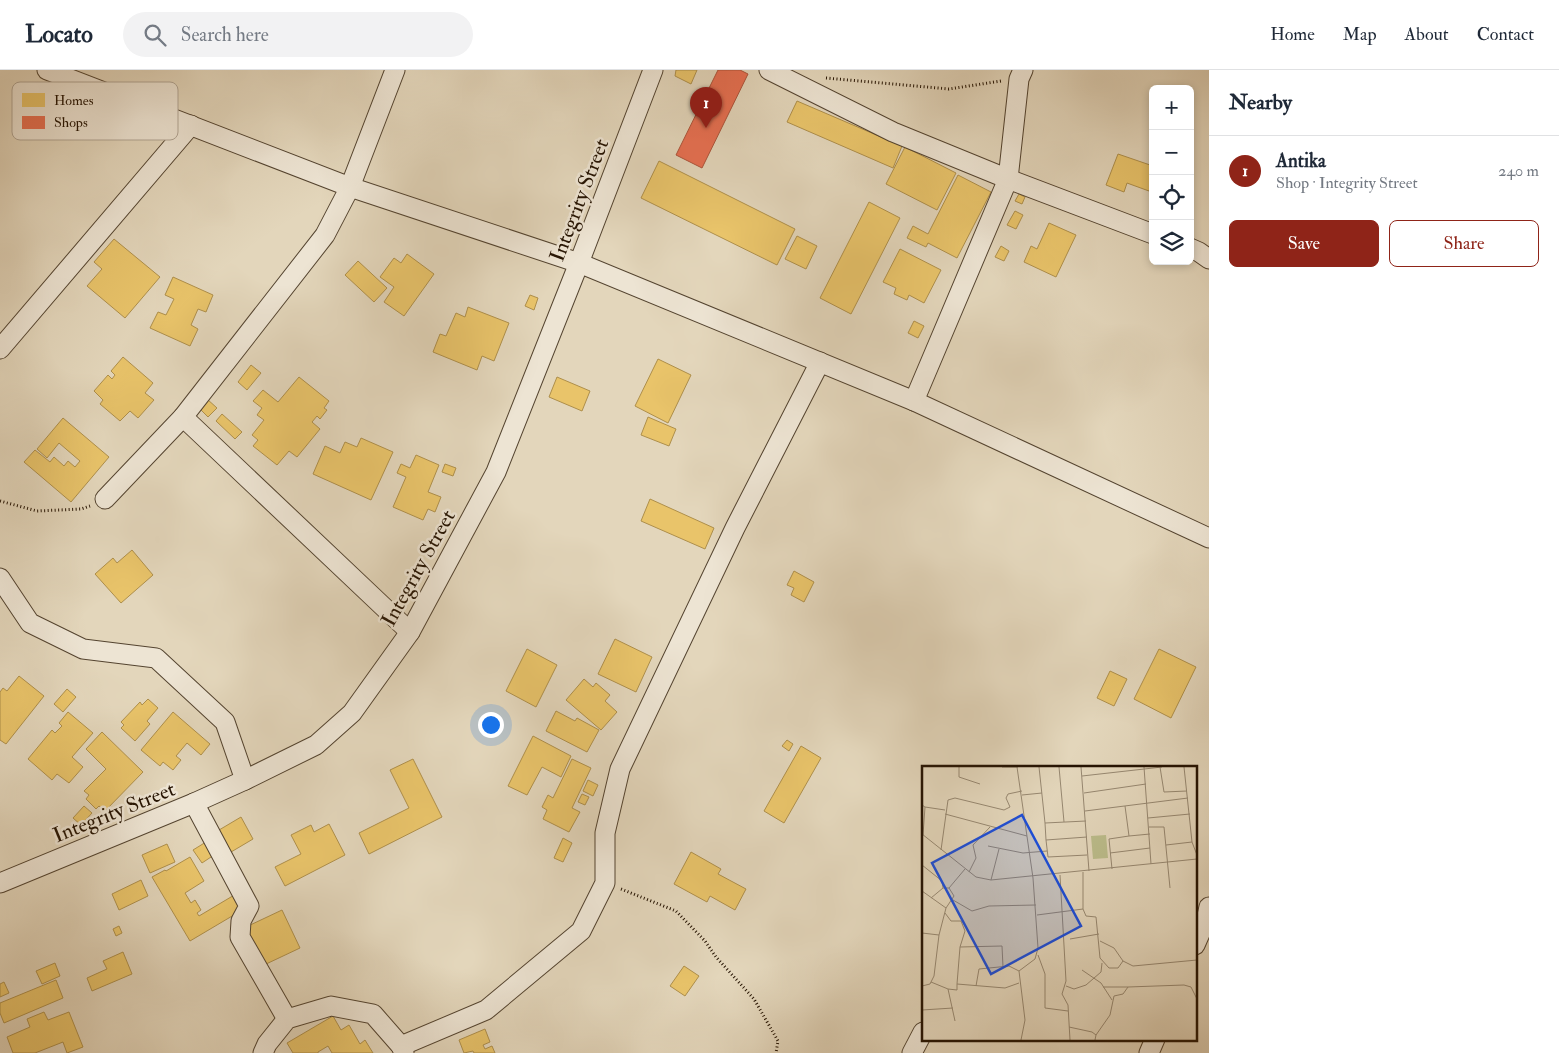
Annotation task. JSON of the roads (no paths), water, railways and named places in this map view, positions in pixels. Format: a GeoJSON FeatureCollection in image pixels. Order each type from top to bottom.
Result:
{"type":"FeatureCollection","features":[{"type":"Feature","properties":{"kind":"street"},"geometry":{"type":"LineString","coordinates":[[47,70],[78,82]]}},
{"type":"Feature","properties":{"kind":"street"},"geometry":{"type":"LineString","coordinates":[[105,499],[183,417],[325,235],[350,187],[395,70]]}},
{"type":"Feature","properties":{"kind":"street","name":"Integrity Street"},"geometry":{"type":"LineString","coordinates":[[0,884],[194,804],[245,780],[316,745],[352,713],[410,632],[496,472],[653,70]]}},
{"type":"Feature","properties":{"kind":"street"},"geometry":{"type":"LineString","coordinates":[[770,70],[893,132],[1008,179],[1149,232]]}},
{"type":"Feature","properties":{"kind":"street"},"geometry":{"type":"LineString","coordinates":[[914,401],[1008,179],[1021,74]]}},
{"type":"Feature","properties":{"kind":"street"},"geometry":{"type":"LineString","coordinates":[[178,120],[350,187],[579,263],[914,401],[1209,538]]}},
{"type":"Feature","properties":{"kind":"street"},"geometry":{"type":"LineString","coordinates":[[178,139],[190,125]]}},
{"type":"Feature","properties":{"kind":"street"},"geometry":{"type":"LineString","coordinates":[[0,349],[177,140]]}},
{"type":"Feature","properties":{"kind":"street"},"geometry":{"type":"LineString","coordinates":[[1194,250],[1209,259]]}},
{"type":"Feature","properties":{"kind":"street"},"geometry":{"type":"LineString","coordinates":[[263,1053],[267,1044],[287,1019],[331,1006],[373,1014],[403,1050],[486,1010],[581,931],[605,883],[605,833],[620,769],[735,528],[820,362]]}},
{"type":"Feature","properties":{"kind":"street"},"geometry":{"type":"LineString","coordinates":[[183,417],[410,632]]}},
{"type":"Feature","properties":{"kind":"street"},"geometry":{"type":"LineString","coordinates":[[0,578],[30,623],[83,649],[156,658],[225,722],[245,780]]}},
{"type":"Feature","properties":{"kind":"street"},"geometry":{"type":"LineString","coordinates":[[194,804],[249,906],[241,921],[240,937],[287,1019]]}},
{"type":"Feature","properties":{"kind":"street"},"geometry":{"type":"LineString","coordinates":[[1196,941],[1203,914]]}},
{"type":"Feature","properties":{"kind":"street"},"geometry":{"type":"LineString","coordinates":[[912,1053],[922,1034]]}},
{"type":"Feature","properties":{"kind":"street"},"geometry":{"type":"LineString","coordinates":[[1149,1053],[1155,1040]]}},
{"type":"Feature","properties":{"kind":"place","name":"Antika"},"geometry":{"type":"Point","coordinates":[706,128]}}]}
